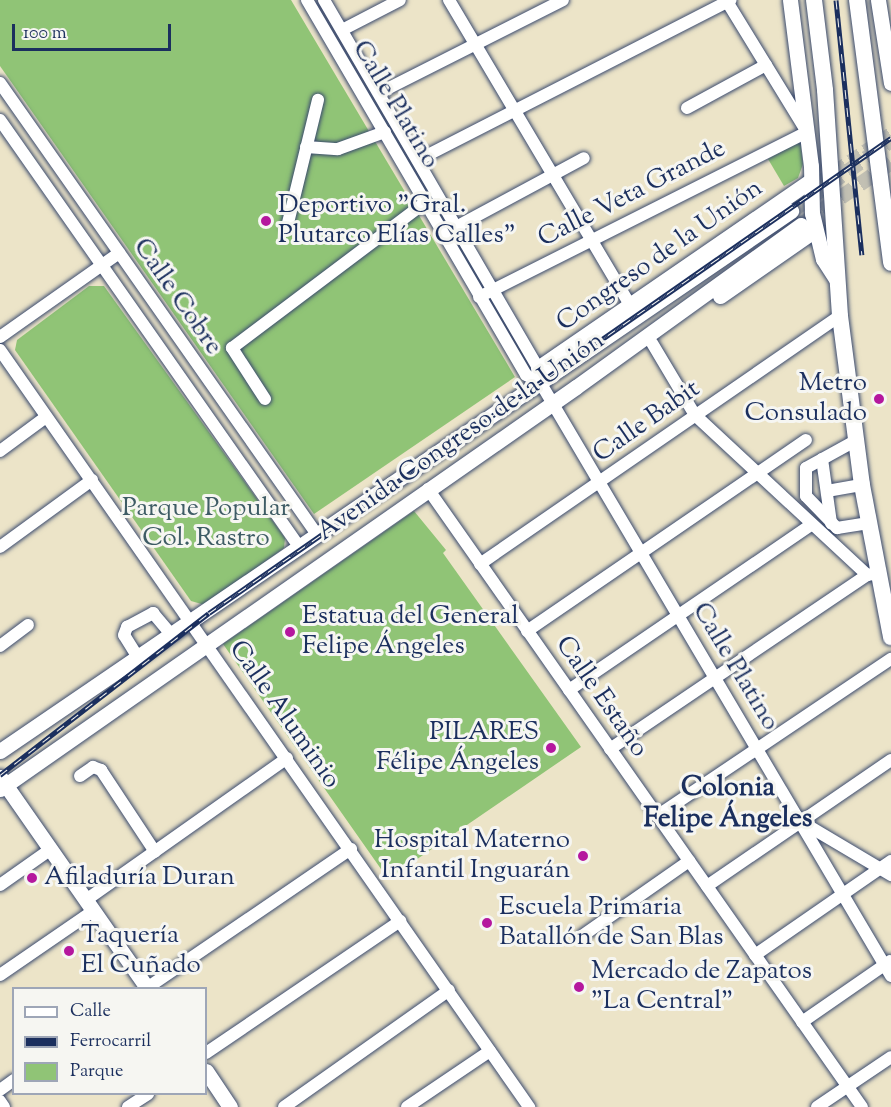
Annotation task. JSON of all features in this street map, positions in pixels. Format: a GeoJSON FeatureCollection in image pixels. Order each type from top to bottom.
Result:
{"type":"FeatureCollection","features":[{"type":"Feature","properties":{"kind":"highway"},"geometry":{"type":"LineString","coordinates":[[814,0],[825,90],[836,279],[855,441],[869,523],[873,574],[891,637]]}},
{"type":"Feature","properties":{"kind":"highway"},"geometry":{"type":"LineString","coordinates":[[857,0],[891,263]]}},
{"type":"Feature","properties":{"kind":"main road"},"geometry":{"type":"LineString","coordinates":[[789,0],[807,132],[808,228],[823,260],[836,279]]}},
{"type":"Feature","properties":{"kind":"main road"},"geometry":{"type":"LineString","coordinates":[[878,0],[886,25],[891,83]]}},
{"type":"Feature","properties":{"kind":"main road","name":"Congreso de la Unión"},"geometry":{"type":"LineString","coordinates":[[539,375],[631,307],[809,182]]}},
{"type":"Feature","properties":{"kind":"main road","name":"Avenida Congreso de la Unión"},"geometry":{"type":"LineString","coordinates":[[0,751],[318,536],[539,375],[788,208]]}},
{"type":"Feature","properties":{"kind":"main road"},"geometry":{"type":"LineString","coordinates":[[576,387],[597,381],[808,228]]}},
{"type":"Feature","properties":{"kind":"main road","name":"Avenida Congreso de la Unión"},"geometry":{"type":"LineString","coordinates":[[2,783],[207,645],[428,489],[808,228]]}},
{"type":"Feature","properties":{"kind":"main road"},"geometry":{"type":"LineString","coordinates":[[2,783],[51,849],[146,987]]}},
{"type":"Feature","properties":{"kind":"main road"},"geometry":{"type":"LineString","coordinates":[[207,1072],[230,1107]]}},
{"type":"Feature","properties":{"kind":"street","name":"Calle Platino"},"geometry":{"type":"LineString","coordinates":[[307,0],[526,375],[539,375]]}},
{"type":"Feature","properties":{"kind":"street","name":"Calle Platino"},"geometry":{"type":"LineString","coordinates":[[324,0],[380,93],[554,403],[641,552],[843,894],[888,962],[891,976]]}},
{"type":"Feature","properties":{"kind":"street"},"geometry":{"type":"LineString","coordinates":[[342,30],[400,0]]}},
{"type":"Feature","properties":{"kind":"street"},"geometry":{"type":"LineString","coordinates":[[449,0],[631,307]]}},
{"type":"Feature","properties":{"kind":"street"},"geometry":{"type":"LineString","coordinates":[[380,93],[563,0]]}},
{"type":"Feature","properties":{"kind":"street"},"geometry":{"type":"LineString","coordinates":[[418,160],[727,0],[807,132]]}},
{"type":"Feature","properties":{"kind":"street"},"geometry":{"type":"LineString","coordinates":[[687,108],[766,65]]}},
{"type":"Feature","properties":{"kind":"street","name":"Calle Cobre"},"geometry":{"type":"LineString","coordinates":[[0,83],[5,100],[119,253],[318,536]]}},
{"type":"Feature","properties":{"kind":"street"},"geometry":{"type":"LineString","coordinates":[[287,227],[318,100]]}},
{"type":"Feature","properties":{"kind":"street","name":"Calle Cobre"},"geometry":{"type":"LineString","coordinates":[[0,120],[300,548]]}},
{"type":"Feature","properties":{"kind":"street"},"geometry":{"type":"LineString","coordinates":[[306,147],[338,149],[385,132]]}},
{"type":"Feature","properties":{"kind":"street","name":"Calle Veta Grande"},"geometry":{"type":"LineString","coordinates":[[479,297],[807,132]]}},
{"type":"Feature","properties":{"kind":"street"},"geometry":{"type":"LineString","coordinates":[[456,227],[584,158]]}},
{"type":"Feature","properties":{"kind":"street"},"geometry":{"type":"LineString","coordinates":[[265,399],[232,348],[426,202]]}},
{"type":"Feature","properties":{"kind":"street"},"geometry":{"type":"LineString","coordinates":[[0,338],[119,253]]}},
{"type":"Feature","properties":{"kind":"street","name":"Calle Babit"},"geometry":{"type":"LineString","coordinates":[[480,564],[840,316]]}},
{"type":"Feature","properties":{"kind":"street"},"geometry":{"type":"LineString","coordinates":[[610,749],[873,574],[812,524],[695,415],[652,343]]}},
{"type":"Feature","properties":{"kind":"street","name":"Calle Aluminio"},"geometry":{"type":"LineString","coordinates":[[0,350],[351,849],[529,1107]]}},
{"type":"Feature","properties":{"kind":"street"},"geometry":{"type":"LineString","coordinates":[[0,451],[46,417]]}},
{"type":"Feature","properties":{"kind":"street"},"geometry":{"type":"LineString","coordinates":[[527,631],[806,440]]}},
{"type":"Feature","properties":{"kind":"street"},"geometry":{"type":"LineString","coordinates":[[855,441],[805,471],[806,496],[831,523],[840,529],[869,523]]}},
{"type":"Feature","properties":{"kind":"street"},"geometry":{"type":"LineString","coordinates":[[822,459],[831,523]]}},
{"type":"Feature","properties":{"kind":"street"},"geometry":{"type":"LineString","coordinates":[[0,547],[92,480]]}},
{"type":"Feature","properties":{"kind":"street"},"geometry":{"type":"LineString","coordinates":[[827,491],[862,484]]}},
{"type":"Feature","properties":{"kind":"street","name":"Calle Estaño"},"geometry":{"type":"LineString","coordinates":[[428,489],[862,1107]]}},
{"type":"Feature","properties":{"kind":"street"},"geometry":{"type":"LineString","coordinates":[[569,690],[812,524]]}},
{"type":"Feature","properties":{"kind":"street"},"geometry":{"type":"LineString","coordinates":[[139,659],[123,635],[127,627],[153,613],[172,636]]}},
{"type":"Feature","properties":{"kind":"street"},"geometry":{"type":"LineString","coordinates":[[0,646],[28,625]]}},
{"type":"Feature","properties":{"kind":"street"},"geometry":{"type":"LineString","coordinates":[[657,816],[756,747],[891,659]]}},
{"type":"Feature","properties":{"kind":"street"},"geometry":{"type":"LineString","coordinates":[[0,975],[155,852],[287,758]]}},
{"type":"Feature","properties":{"kind":"street"},"geometry":{"type":"LineString","coordinates":[[707,886],[799,820],[891,760]]}},
{"type":"Feature","properties":{"kind":"street"},"geometry":{"type":"LineString","coordinates":[[80,776],[93,767],[101,770],[155,852]]}},
{"type":"Feature","properties":{"kind":"street"},"geometry":{"type":"LineString","coordinates":[[799,820],[891,875]]}},
{"type":"Feature","properties":{"kind":"street"},"geometry":{"type":"LineString","coordinates":[[0,885],[51,849]]}},
{"type":"Feature","properties":{"kind":"street"},"geometry":{"type":"LineString","coordinates":[[148,987],[351,849]]}},
{"type":"Feature","properties":{"kind":"street"},"geometry":{"type":"LineString","coordinates":[[582,936],[689,861]]}},
{"type":"Feature","properties":{"kind":"street"},"geometry":{"type":"LineString","coordinates":[[755,955],[891,861]]}},
{"type":"Feature","properties":{"kind":"street"},"geometry":{"type":"LineString","coordinates":[[207,1052],[400,921]]}},
{"type":"Feature","properties":{"kind":"street"},"geometry":{"type":"LineString","coordinates":[[802,1022],[888,962]]}},
{"type":"Feature","properties":{"kind":"street"},"geometry":{"type":"LineString","coordinates":[[284,1107],[449,990]]}},
{"type":"Feature","properties":{"kind":"street"},"geometry":{"type":"LineString","coordinates":[[407,1107],[490,1051]]}},
{"type":"Feature","properties":{"kind":"street"},"geometry":{"type":"LineString","coordinates":[[817,1107],[891,1057]]}},
{"type":"Feature","properties":{"kind":"street"},"geometry":{"type":"LineString","coordinates":[[128,1107],[146,1095]]}},
{"type":"Feature","properties":{"kind":"street"},"geometry":{"type":"LineString","coordinates":[[0,1101],[4,1107]]}},
{"type":"Feature","properties":{"kind":"green space","name":"Deportivo \"Gral. Plutarco Elías Calles\""},"geometry":{"type":"Polygon","coordinates":[[[0,0],[291,0],[515,377],[314,514],[0,66],[0,0]]]}},
{"type":"Feature","properties":{"kind":"green space"},"geometry":{"type":"Polygon","coordinates":[[[800,140],[803,164],[798,178],[784,186],[768,159],[800,140]]]}},
{"type":"Feature","properties":{"kind":"green space","name":"Parque Popular Col. Rastro"},"geometry":{"type":"Polygon","coordinates":[[[89,286],[104,286],[285,538],[284,548],[205,605],[191,601],[15,350],[17,340],[89,286]]]}},
{"type":"Feature","properties":{"kind":"green space"},"geometry":{"type":"Polygon","coordinates":[[[414,511],[446,550],[443,553],[581,747],[388,879],[223,644],[414,511]]]}},
{"type":"Feature","properties":{"kind":"tunnel"},"geometry":{"type":"LineString","coordinates":[[805,191],[891,133]]}},
{"type":"Feature","properties":{"kind":"tunnel"},"geometry":{"type":"LineString","coordinates":[[791,211],[891,140]]}},
{"type":"Feature","properties":{"kind":"tunnel"},"geometry":{"type":"LineString","coordinates":[[803,223],[891,162]]}},
{"type":"Feature","properties":{"kind":"railway"},"geometry":{"type":"LineString","coordinates":[[836,0],[862,255]]}},
{"type":"Feature","properties":{"kind":"railway"},"geometry":{"type":"LineString","coordinates":[[0,775],[209,613],[891,138]]}},
{"type":"Feature","properties":{"kind":"place","name":"Deportivo \"Gral. Plutarco Elías Calles\""},"geometry":{"type":"Point","coordinates":[266,221]}},
{"type":"Feature","properties":{"kind":"place","name":"Metro Consulado"},"geometry":{"type":"Point","coordinates":[879,399]}},
{"type":"Feature","properties":{"kind":"place","name":"Estatua del General Felipe Ángeles"},"geometry":{"type":"Point","coordinates":[290,632]}},
{"type":"Feature","properties":{"kind":"place","name":"PILARES Félipe Ángeles"},"geometry":{"type":"Point","coordinates":[551,748]}},
{"type":"Feature","properties":{"kind":"place","name":"Hospital Materno Infantil Inguarán"},"geometry":{"type":"Point","coordinates":[583,856]}},
{"type":"Feature","properties":{"kind":"place","name":"Afiladuría Duran"},"geometry":{"type":"Point","coordinates":[32,878]}},
{"type":"Feature","properties":{"kind":"place","name":"Escuela Primaria Batallón de San Blas"},"geometry":{"type":"Point","coordinates":[487,923]}},
{"type":"Feature","properties":{"kind":"place","name":"Taquería El Cuñado"},"geometry":{"type":"Point","coordinates":[69,951]}},
{"type":"Feature","properties":{"kind":"place","name":"Mercado de Zapatos \"La Central\""},"geometry":{"type":"Point","coordinates":[579,987]}},
{"type":"Feature","properties":{"kind":"district","name":"Colonia Felipe Ángeles"},"geometry":{"type":"Point","coordinates":[728,804]}}]}
